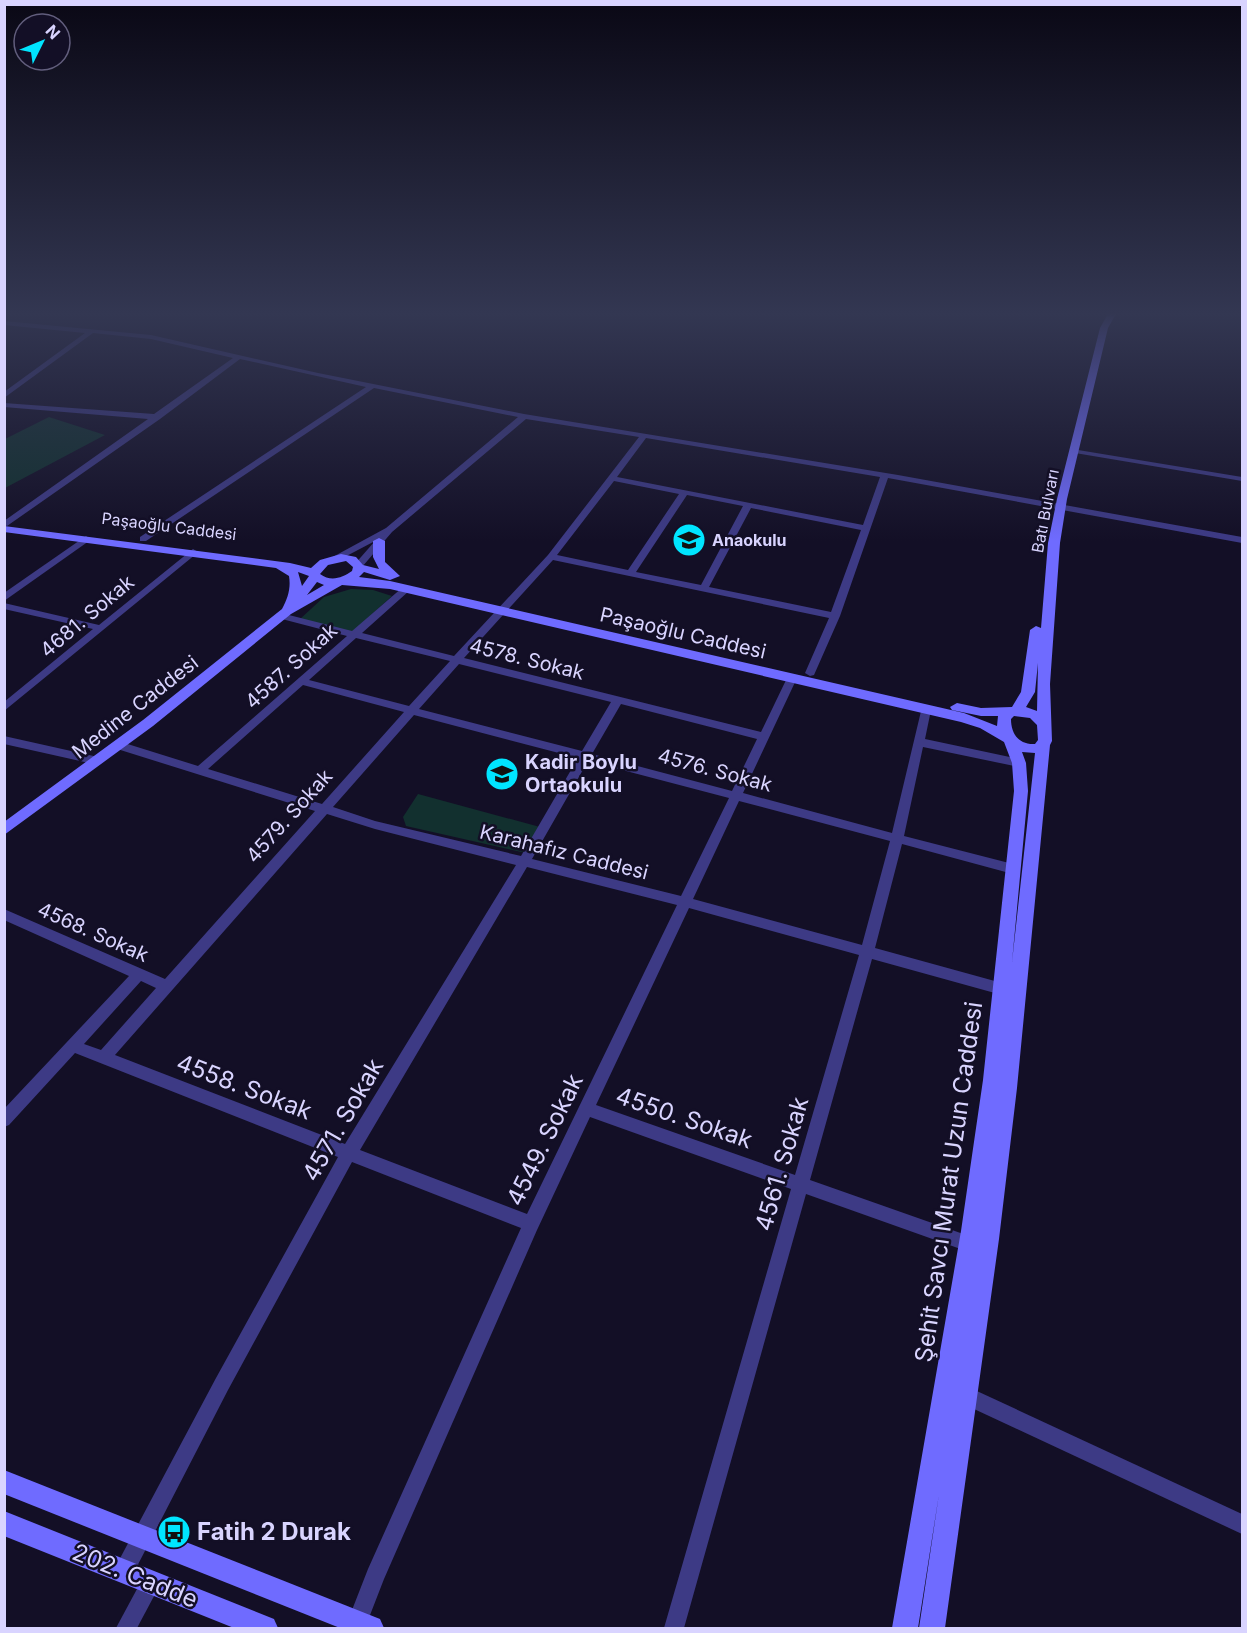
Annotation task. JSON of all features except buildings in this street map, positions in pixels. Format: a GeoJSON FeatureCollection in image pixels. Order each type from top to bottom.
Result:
{"type":"FeatureCollection","features":[{"type":"Feature","properties":{"kind":"street"},"geometry":{"type":"LineString","coordinates":[[5,525],[196,388]]}},
{"type":"Feature","properties":{"kind":"street"},"geometry":{"type":"LineString","coordinates":[[143,539],[369,388]]}},
{"type":"Feature","properties":{"kind":"street"},"geometry":{"type":"LineString","coordinates":[[383,388],[524,416],[885,475],[1242,540]]}},
{"type":"Feature","properties":{"kind":"street","name":"Batı Bulvarı"},"geometry":{"type":"LineString","coordinates":[[1014,712],[1025,699],[1030,680],[1043,551],[1084,388]]}},
{"type":"Feature","properties":{"kind":"street","name":"Batı Bulvarı"},"geometry":{"type":"LineString","coordinates":[[1044,723],[1042,698],[1056,506],[1075,451],[1090,388]]}},
{"type":"Feature","properties":{"kind":"street"},"geometry":{"type":"LineString","coordinates":[[4,405],[157,417]]}},
{"type":"Feature","properties":{"kind":"street"},"geometry":{"type":"LineString","coordinates":[[359,566],[389,530],[524,416]]}},
{"type":"Feature","properties":{"kind":"street","name":"4579. Sokak"},"geometry":{"type":"LineString","coordinates":[[103,1058],[456,660],[551,557],[644,436]]}},
{"type":"Feature","properties":{"kind":"street"},"geometry":{"type":"LineString","coordinates":[[1075,451],[1242,479]]}},
{"type":"Feature","properties":{"kind":"street"},"geometry":{"type":"LineString","coordinates":[[810,673],[835,616],[885,475]]}},
{"type":"Feature","properties":{"kind":"street"},"geometry":{"type":"LineString","coordinates":[[612,478],[866,528]]}},
{"type":"Feature","properties":{"kind":"street"},"geometry":{"type":"LineString","coordinates":[[631,573],[684,493]]}},
{"type":"Feature","properties":{"kind":"street"},"geometry":{"type":"LineString","coordinates":[[704,588],[748,505]]}},
{"type":"Feature","properties":{"kind":"street","name":"Paşaoğlu Caddesi"},"geometry":{"type":"LineString","coordinates":[[5,525],[143,539],[284,558],[346,558],[359,566],[396,578],[504,607],[974,721],[1010,740]]}},
{"type":"Feature","properties":{"kind":"street","name":"Paşaoğlu Caddesi"},"geometry":{"type":"LineString","coordinates":[[5,525],[86,539],[278,564],[316,575],[327,582],[373,582],[504,607],[810,673],[973,711],[1014,712]]}},
{"type":"Feature","properties":{"kind":"street"},"geometry":{"type":"LineString","coordinates":[[331,559],[389,530]]}},
{"type":"Feature","properties":{"kind":"street"},"geometry":{"type":"LineString","coordinates":[[4,598],[86,539]]}},
{"type":"Feature","properties":{"kind":"street"},"geometry":{"type":"LineString","coordinates":[[379,541],[377,552],[379,562],[396,578]]}},
{"type":"Feature","properties":{"kind":"street","name":"4681. Sokak"},"geometry":{"type":"LineString","coordinates":[[4,708],[193,552]]}},
{"type":"Feature","properties":{"kind":"street"},"geometry":{"type":"LineString","coordinates":[[551,557],[835,616]]}},
{"type":"Feature","properties":{"kind":"street","name":"Medine Caddesi"},"geometry":{"type":"LineString","coordinates":[[284,614],[316,575],[319,565],[331,559]]}},
{"type":"Feature","properties":{"kind":"street"},"geometry":{"type":"LineString","coordinates":[[278,564],[291,571],[295,578],[296,595],[284,614]]}},
{"type":"Feature","properties":{"kind":"street","name":"Medine Caddesi"},"geometry":{"type":"LineString","coordinates":[[4,830],[98,761],[284,614],[358,573],[359,566]]}},
{"type":"Feature","properties":{"kind":"street","name":"4587. Sokak"},"geometry":{"type":"LineString","coordinates":[[200,770],[406,589]]}},
{"type":"Feature","properties":{"kind":"street"},"geometry":{"type":"LineString","coordinates":[[4,606],[100,628]]}},
{"type":"Feature","properties":{"kind":"street","name":"4578. Sokak"},"geometry":{"type":"LineString","coordinates":[[284,614],[354,634],[765,737]]}},
{"type":"Feature","properties":{"kind":"street","name":"4549. Sokak"},"geometry":{"type":"LineString","coordinates":[[361,1627],[375,1576],[531,1224],[687,902],[792,678]]}},
{"type":"Feature","properties":{"kind":"street","name":"4576. Sokak"},"geometry":{"type":"LineString","coordinates":[[301,681],[1013,869]]}},
{"type":"Feature","properties":{"kind":"street","name":"4571. Sokak"},"geometry":{"type":"LineString","coordinates":[[124,1572],[222,1384],[349,1153],[524,862],[618,700]]}},
{"type":"Feature","properties":{"kind":"street","name":"4561. Sokak"},"geometry":{"type":"LineString","coordinates":[[674,1629],[867,952],[897,838],[926,710]]}},
{"type":"Feature","properties":{"kind":"street"},"geometry":{"type":"LineString","coordinates":[[1014,712],[1035,715],[1044,723],[1046,731],[1043,745],[1028,749],[1010,740],[1003,721],[1007,714],[1014,712]]}},
{"type":"Feature","properties":{"kind":"street"},"geometry":{"type":"LineString","coordinates":[[4,740],[98,761]]}},
{"type":"Feature","properties":{"kind":"street","name":"Şehit Savcı Murat Uzun Caddesi"},"geometry":{"type":"LineString","coordinates":[[905,1629],[969,1244],[991,1092],[1021,792],[1019,763],[1010,740]]}},
{"type":"Feature","properties":{"kind":"street"},"geometry":{"type":"LineString","coordinates":[[919,742],[1019,763]]}},
{"type":"Feature","properties":{"kind":"street","name":"Karahafız Caddesi"},"geometry":{"type":"LineString","coordinates":[[118,745],[385,827],[687,902],[1002,989]]}},
{"type":"Feature","properties":{"kind":"street","name":"Şehit Savcı Murat Uzun Caddesi"},"geometry":{"type":"LineString","coordinates":[[932,1629],[1008,1088],[1043,745]]}},
{"type":"Feature","properties":{"kind":"street","name":"4568. Sokak"},"geometry":{"type":"LineString","coordinates":[[4,914],[166,986]]}},
{"type":"Feature","properties":{"kind":"street"},"geometry":{"type":"LineString","coordinates":[[4,1120],[139,974]]}},
{"type":"Feature","properties":{"kind":"street","name":"4558. Sokak"},"geometry":{"type":"LineString","coordinates":[[73,1046],[531,1224]]}},
{"type":"Feature","properties":{"kind":"street","name":"4550. Sokak"},"geometry":{"type":"LineString","coordinates":[[587,1109],[969,1244]]}},
{"type":"Feature","properties":{"kind":"street"},"geometry":{"type":"LineString","coordinates":[[966,1395],[1242,1524]]}},
{"type":"Feature","properties":{"kind":"street","name":"202. Cadde"},"geometry":{"type":"LineString","coordinates":[[4,1482],[361,1627]]}},
{"type":"Feature","properties":{"kind":"street","name":"202. Cadde"},"geometry":{"type":"LineString","coordinates":[[4,1523],[265,1629]]}},
{"type":"Feature","properties":{"kind":"street"},"geometry":{"type":"LineString","coordinates":[[126,1629],[151,1582]]}},
{"type":"Feature","properties":{"kind":"green space"},"geometry":{"type":"Polygon","coordinates":[[[49,417],[105,435],[5,488],[5,439],[49,417]]]}},
{"type":"Feature","properties":{"kind":"green space"},"geometry":{"type":"Polygon","coordinates":[[[351,589],[373,590],[392,596],[352,632],[299,620],[324,597],[351,589]]]}},
{"type":"Feature","properties":{"kind":"green space"},"geometry":{"type":"Polygon","coordinates":[[[418,794],[540,827],[530,854],[406,826],[403,817],[418,794]]]}},
{"type":"Feature","properties":{"kind":"place","name":"Anaokulu"},"geometry":{"type":"Point","coordinates":[689,540]}},
{"type":"Feature","properties":{"kind":"place","name":"Kadir Boylu Ortaokulu"},"geometry":{"type":"Point","coordinates":[502,774]}},
{"type":"Feature","properties":{"kind":"place","name":"Fatih 2 Durak"},"geometry":{"type":"Point","coordinates":[174,1532]}}]}
